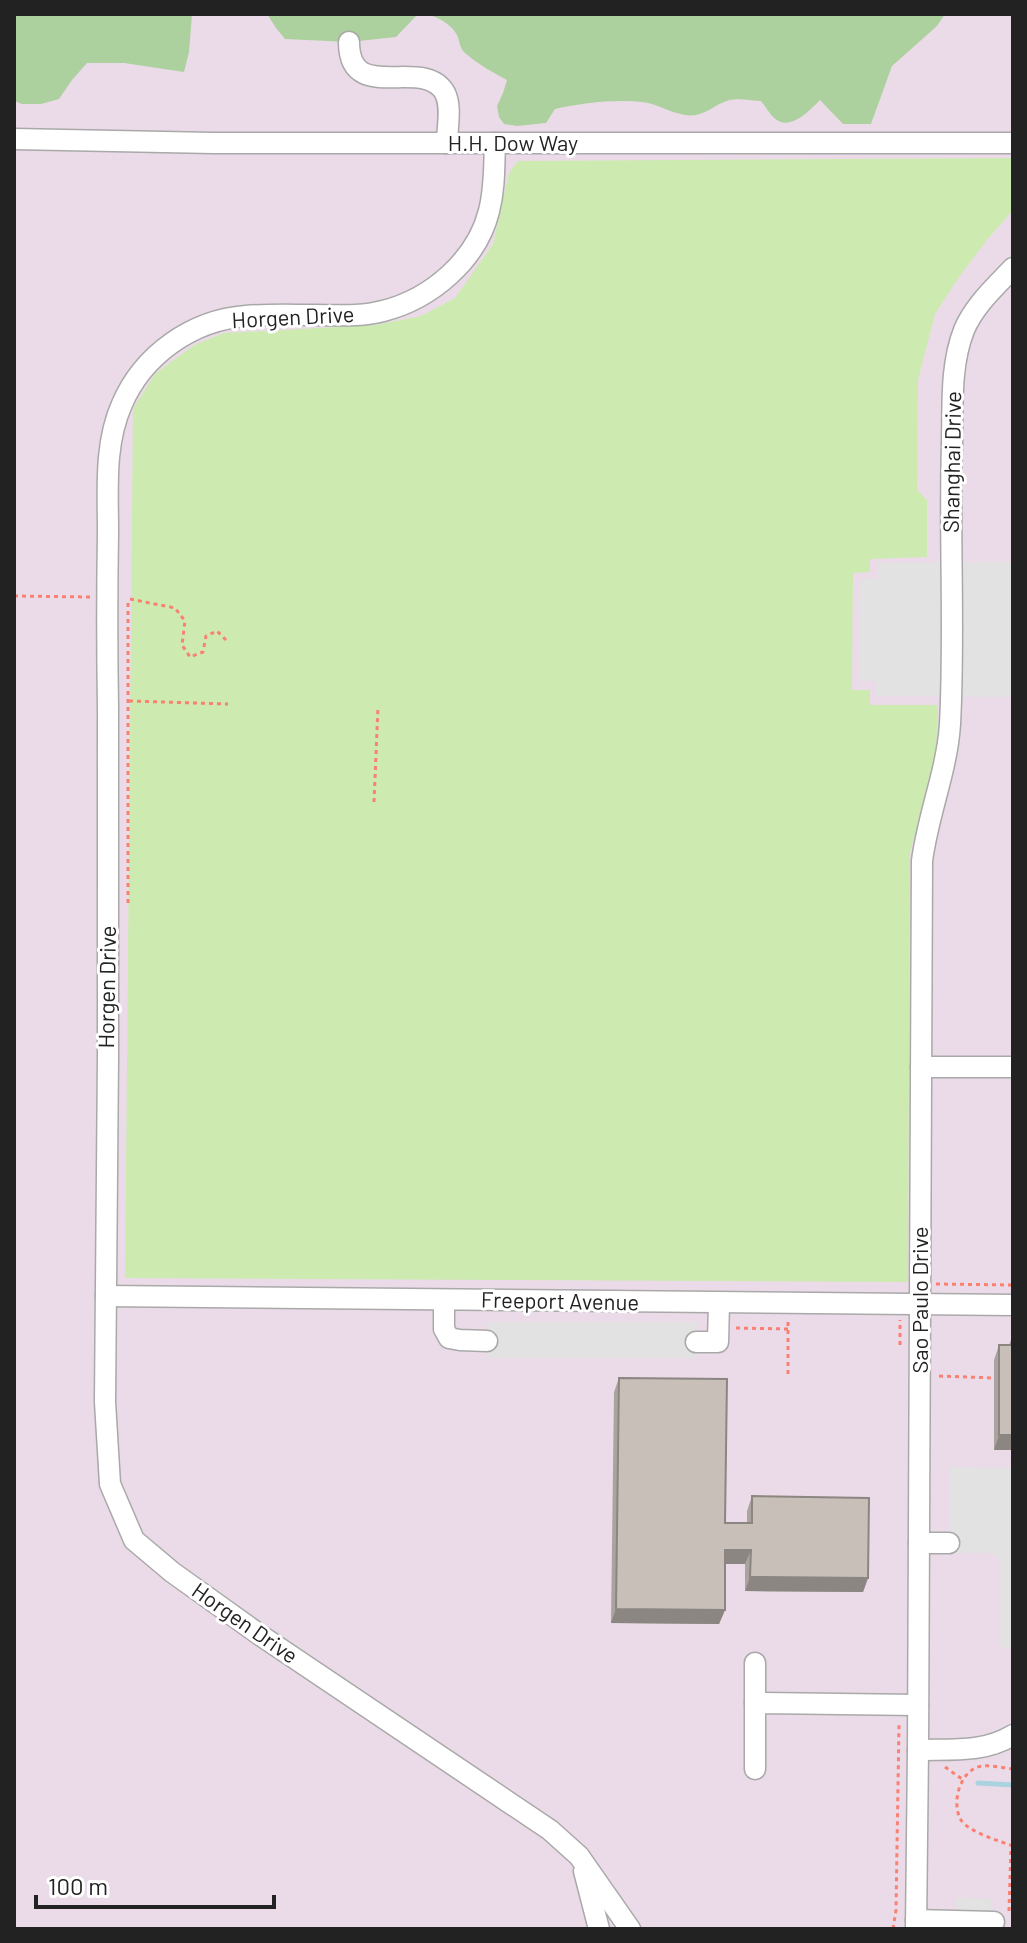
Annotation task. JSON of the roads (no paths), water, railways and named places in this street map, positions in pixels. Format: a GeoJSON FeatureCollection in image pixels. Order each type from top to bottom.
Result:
{"type":"FeatureCollection","features":[{"type":"Feature","properties":{"kind":"street"},"geometry":{"type":"LineString","coordinates":[[349,42],[355,68],[365,75],[413,78],[432,82],[444,91],[448,106],[447,143]]}},
{"type":"Feature","properties":{"kind":"street","name":"H.H. Dow Way"},"geometry":{"type":"LineString","coordinates":[[14,139],[213,143],[1013,143]]}},
{"type":"Feature","properties":{"kind":"street","name":"Horgen Drive"},"geometry":{"type":"LineString","coordinates":[[495,143],[494,185],[488,216],[470,253],[441,284],[411,301],[384,311],[356,315],[244,316],[194,329],[154,357],[136,379],[122,404],[113,430],[109,458],[107,597],[105,1402],[110,1484],[134,1540],[172,1572],[260,1635],[550,1830],[579,1856],[630,1929]]}},
{"type":"Feature","properties":{"kind":"street","name":"Shanghai Drive"},"geometry":{"type":"LineString","coordinates":[[951,675],[954,367],[971,315],[1013,268]]}},
{"type":"Feature","properties":{"kind":"street","name":"Sao Paulo Drive"},"geometry":{"type":"LineString","coordinates":[[916,1924],[918,1750],[909,1705],[919,1543],[919,1375],[913,1298],[921,1067],[922,861],[925,835],[944,770],[951,675]]}},
{"type":"Feature","properties":{"kind":"street"},"geometry":{"type":"LineString","coordinates":[[921,1067],[1013,1067]]}},
{"type":"Feature","properties":{"kind":"street","name":"Freeport Avenue"},"geometry":{"type":"LineString","coordinates":[[106,1296],[789,1304],[913,1298],[1013,1305]]}},
{"type":"Feature","properties":{"kind":"street"},"geometry":{"type":"LineString","coordinates":[[444,1300],[444,1329],[449,1338],[487,1341]]}},
{"type":"Feature","properties":{"kind":"street"},"geometry":{"type":"LineString","coordinates":[[696,1342],[718,1342],[719,1303]]}},
{"type":"Feature","properties":{"kind":"street"},"geometry":{"type":"LineString","coordinates":[[919,1543],[949,1543]]}},
{"type":"Feature","properties":{"kind":"street"},"geometry":{"type":"LineString","coordinates":[[755,1663],[755,1769]]}},
{"type":"Feature","properties":{"kind":"street"},"geometry":{"type":"LineString","coordinates":[[755,1703],[909,1705]]}},
{"type":"Feature","properties":{"kind":"street"},"geometry":{"type":"LineString","coordinates":[[918,1750],[993,1746],[1013,1735]]}},
{"type":"Feature","properties":{"kind":"street"},"geometry":{"type":"LineString","coordinates":[[579,1856],[599,1929]]}},
{"type":"Feature","properties":{"kind":"street"},"geometry":{"type":"LineString","coordinates":[[916,1924],[994,1922]]}},
{"type":"Feature","properties":{"kind":"waterway"},"geometry":{"type":"LineString","coordinates":[[978,1783],[1013,1785]]}}]}
